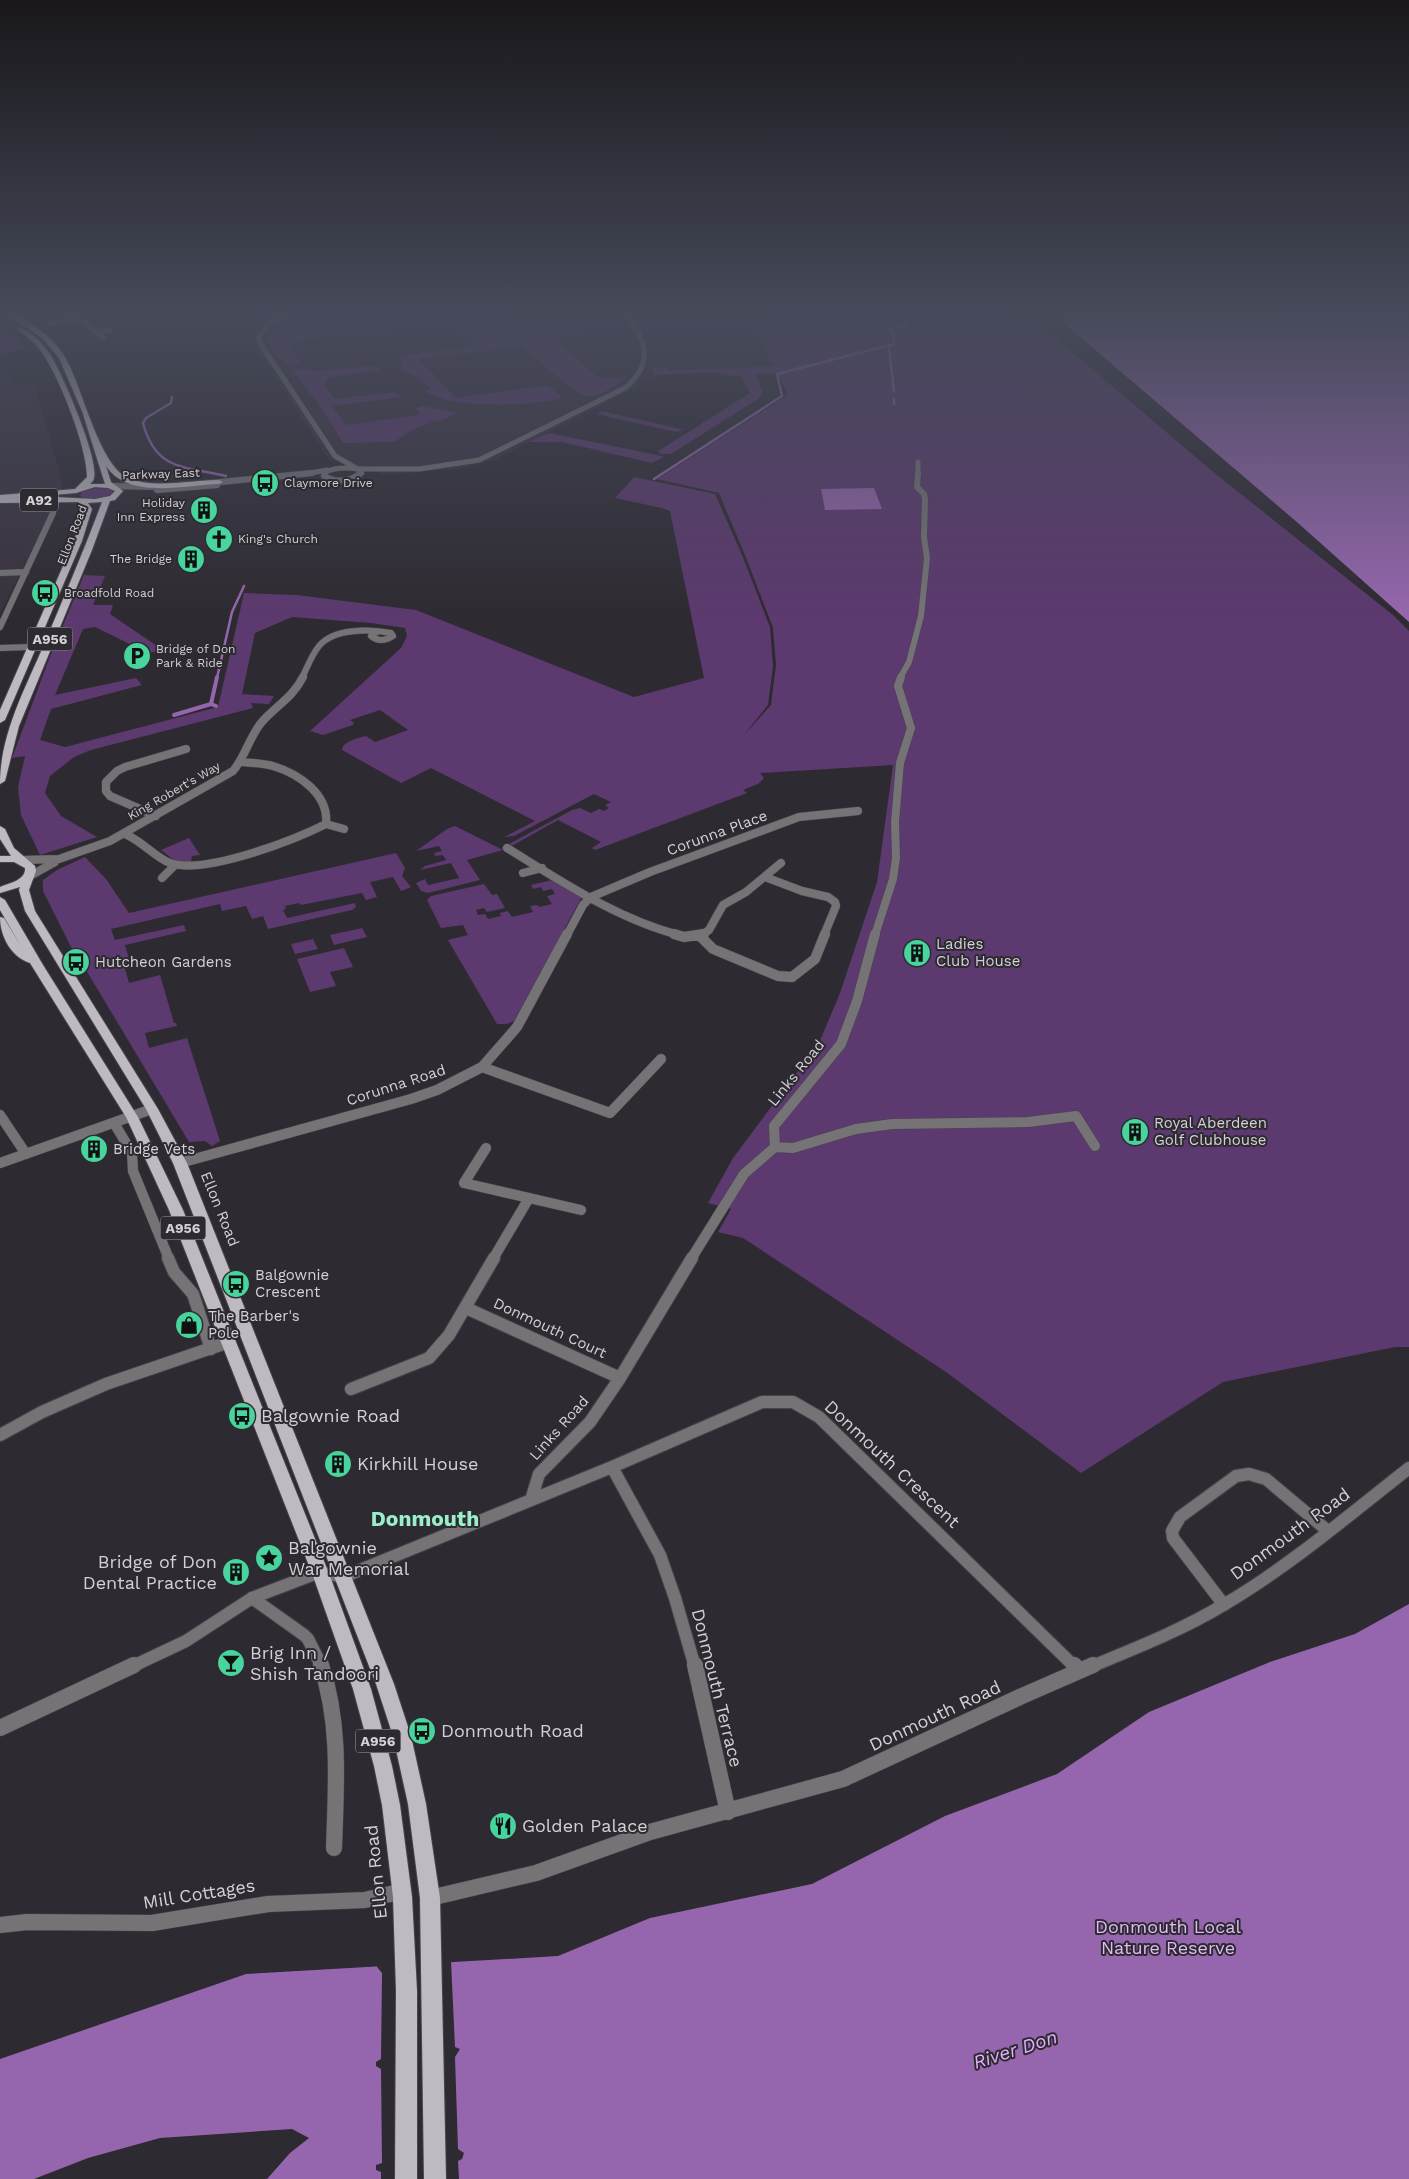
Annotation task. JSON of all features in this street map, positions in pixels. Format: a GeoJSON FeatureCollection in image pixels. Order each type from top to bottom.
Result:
{"type":"FeatureCollection","features":[{"type":"Feature","properties":{"kind":"main road","name":"Ellon Road"},"geometry":{"type":"LineString","coordinates":[[0,720],[78,541],[86,515],[86,505],[79,495],[91,478],[91,462],[72,414]]}},
{"type":"Feature","properties":{"kind":"main road"},"geometry":{"type":"LineString","coordinates":[[86,414],[100,452],[104,477],[112,486],[120,491],[111,498]]}},
{"type":"Feature","properties":{"kind":"main road"},"geometry":{"type":"LineString","coordinates":[[100,452],[117,476],[130,482],[154,484],[219,482]]}},
{"type":"Feature","properties":{"kind":"main road","name":"A92"},"geometry":{"type":"LineString","coordinates":[[0,501],[79,495],[96,486],[112,486]]}},
{"type":"Feature","properties":{"kind":"main road","name":"A92"},"geometry":{"type":"LineString","coordinates":[[0,497],[79,495],[96,501],[111,498]]}},
{"type":"Feature","properties":{"kind":"main road","name":"Ellon Road"},"geometry":{"type":"LineString","coordinates":[[0,782],[14,726],[111,498]]}},
{"type":"Feature","properties":{"kind":"main road","name":"A956"},"geometry":{"type":"LineString","coordinates":[[0,829],[10,849],[21,860],[28,863],[31,868],[28,877]]}},
{"type":"Feature","properties":{"kind":"main road"},"geometry":{"type":"LineString","coordinates":[[0,860],[21,860]]}},
{"type":"Feature","properties":{"kind":"main road"},"geometry":{"type":"LineString","coordinates":[[0,890],[14,886],[28,877]]}},
{"type":"Feature","properties":{"kind":"main road","name":"Ellon Road"},"geometry":{"type":"LineString","coordinates":[[28,877],[24,890],[30,911],[152,1109],[180,1163],[385,1684],[402,1736],[417,1804],[431,1906],[435,2179]]}},
{"type":"Feature","properties":{"kind":"main road","name":"Ellon Road"},"geometry":{"type":"LineString","coordinates":[[0,900],[37,965],[132,1117],[176,1210],[320,1572],[368,1703],[392,1807],[402,1891],[404,1917],[406,2179]]}},
{"type":"Feature","properties":{"kind":"main road"},"geometry":{"type":"LineString","coordinates":[[0,920],[16,949],[37,965]]}},
{"type":"Feature","properties":{"kind":"street"},"geometry":{"type":"LineString","coordinates":[[307,414],[335,456],[357,468],[361,473],[356,477]]}},
{"type":"Feature","properties":{"kind":"street"},"geometry":{"type":"LineString","coordinates":[[390,470],[453,465],[483,458],[573,414]]}},
{"type":"Feature","properties":{"kind":"street"},"geometry":{"type":"LineString","coordinates":[[328,479],[323,474],[335,464],[335,456]]}},
{"type":"Feature","properties":{"kind":"street","name":"Links Road"},"geometry":{"type":"LineString","coordinates":[[531,1500],[539,1474],[590,1422],[620,1378],[734,1188],[744,1174],[775,1147],[774,1126],[841,1044],[857,1001],[879,919],[893,879],[896,858],[895,822],[900,764],[911,728],[898,686],[909,662],[921,616],[927,558],[924,537],[925,499],[918,487],[918,462]]}},
{"type":"Feature","properties":{"kind":"street","name":"Parkway East"},"geometry":{"type":"LineString","coordinates":[[112,486],[145,488],[219,482],[302,475],[344,467],[390,470]]}},
{"type":"Feature","properties":{"kind":"street","name":"Parkway East"},"geometry":{"type":"LineString","coordinates":[[111,498],[141,491],[304,478],[340,480],[390,470]]}},
{"type":"Feature","properties":{"kind":"street"},"geometry":{"type":"LineString","coordinates":[[0,627],[53,513]]}},
{"type":"Feature","properties":{"kind":"street"},"geometry":{"type":"LineString","coordinates":[[0,573],[26,572]]}},
{"type":"Feature","properties":{"kind":"street","name":"King Robert's Way"},"geometry":{"type":"LineString","coordinates":[[21,860],[48,860],[88,850],[125,834],[233,771],[242,762],[259,725],[292,695],[323,642],[344,633],[378,632]]}},
{"type":"Feature","properties":{"kind":"street"},"geometry":{"type":"LineString","coordinates":[[0,648],[32,647]]}},
{"type":"Feature","properties":{"kind":"street"},"geometry":{"type":"LineString","coordinates":[[156,816],[110,796],[104,786],[117,771],[186,749]]}},
{"type":"Feature","properties":{"kind":"street"},"geometry":{"type":"LineString","coordinates":[[159,757],[164,764]]}},
{"type":"Feature","properties":{"kind":"street"},"geometry":{"type":"LineString","coordinates":[[242,762],[276,767],[303,783],[324,802],[326,824]]}},
{"type":"Feature","properties":{"kind":"street","name":"Corunna Place"},"geometry":{"type":"LineString","coordinates":[[591,897],[650,872],[799,817],[858,811]]}},
{"type":"Feature","properties":{"kind":"street"},"geometry":{"type":"LineString","coordinates":[[125,834],[144,844],[166,861],[175,865],[230,860],[326,824],[344,828]]}},
{"type":"Feature","properties":{"kind":"street"},"geometry":{"type":"LineString","coordinates":[[507,848],[591,897],[661,931],[669,934],[700,936],[713,949],[778,976],[792,977],[815,959],[836,906],[835,902],[828,897],[802,891],[765,877]]}},
{"type":"Feature","properties":{"kind":"street","name":"King Robert's Way"},"geometry":{"type":"LineString","coordinates":[[28,877],[65,857]]}},
{"type":"Feature","properties":{"kind":"street"},"geometry":{"type":"LineString","coordinates":[[700,936],[712,926],[724,904],[746,892],[781,863]]}},
{"type":"Feature","properties":{"kind":"street"},"geometry":{"type":"LineString","coordinates":[[162,878],[175,865]]}},
{"type":"Feature","properties":{"kind":"street"},"geometry":{"type":"LineString","coordinates":[[523,873],[542,868]]}},
{"type":"Feature","properties":{"kind":"street","name":"Corunna Road"},"geometry":{"type":"LineString","coordinates":[[180,1163],[411,1099],[437,1090],[482,1067],[517,1027],[583,905],[591,897]]}},
{"type":"Feature","properties":{"kind":"street"},"geometry":{"type":"LineString","coordinates":[[482,1067],[610,1113],[661,1059]]}},
{"type":"Feature","properties":{"kind":"street"},"geometry":{"type":"LineString","coordinates":[[0,1163],[152,1109]]}},
{"type":"Feature","properties":{"kind":"street"},"geometry":{"type":"LineString","coordinates":[[0,1115],[26,1154]]}},
{"type":"Feature","properties":{"kind":"street"},"geometry":{"type":"LineString","coordinates":[[775,1147],[793,1148],[856,1129],[892,1124],[1028,1122],[1076,1116],[1095,1146]]}},
{"type":"Feature","properties":{"kind":"street"},"geometry":{"type":"LineString","coordinates":[[114,1123],[132,1153],[134,1172],[174,1272],[193,1294],[211,1348]]}},
{"type":"Feature","properties":{"kind":"street"},"geometry":{"type":"LineString","coordinates":[[486,1148],[464,1183],[581,1210]]}},
{"type":"Feature","properties":{"kind":"street","name":"Donmouth Court"},"geometry":{"type":"LineString","coordinates":[[351,1389],[429,1358],[449,1336],[529,1198]]}},
{"type":"Feature","properties":{"kind":"street","name":"Donmouth Court"},"geometry":{"type":"LineString","coordinates":[[466,1308],[620,1378]]}},
{"type":"Feature","properties":{"kind":"street"},"geometry":{"type":"LineString","coordinates":[[0,1435],[42,1412],[106,1384],[229,1342]]}},
{"type":"Feature","properties":{"kind":"street","name":"Donmouth Crescent"},"geometry":{"type":"LineString","coordinates":[[531,1500],[762,1402],[793,1402],[819,1417],[1079,1670]]}},
{"type":"Feature","properties":{"kind":"street","name":"Donmouth Terrace"},"geometry":{"type":"LineString","coordinates":[[612,1467],[639,1513],[665,1567],[696,1668],[728,1812]]}},
{"type":"Feature","properties":{"kind":"street","name":"Donmouth Road"},"geometry":{"type":"LineString","coordinates":[[431,1906],[536,1873],[650,1832],[843,1779],[1079,1670],[1175,1631],[1224,1605],[1285,1564],[1409,1468]]}},
{"type":"Feature","properties":{"kind":"street"},"geometry":{"type":"LineString","coordinates":[[1224,1605],[1174,1538],[1172,1531],[1180,1517],[1228,1482],[1242,1475],[1266,1479],[1328,1531]]}},
{"type":"Feature","properties":{"kind":"street"},"geometry":{"type":"LineString","coordinates":[[0,1728],[186,1641],[252,1598],[292,1581],[320,1572],[343,1577],[531,1500]]}},
{"type":"Feature","properties":{"kind":"street"},"geometry":{"type":"LineString","coordinates":[[252,1598],[307,1637],[319,1659],[332,1703],[335,1734],[337,1773],[334,1848]]}},
{"type":"Feature","properties":{"kind":"street","name":"Mill Cottages"},"geometry":{"type":"LineString","coordinates":[[0,1925],[28,1922],[152,1923],[268,1904],[365,1900],[402,1891]]}},
{"type":"Feature","properties":{"kind":"shaded area"},"geometry":{"type":"Polygon","coordinates":[[[0,414],[43,414],[63,486],[0,615],[0,414]]]}},
{"type":"Feature","properties":{"kind":"shaded area"},"geometry":{"type":"Polygon","coordinates":[[[299,414],[584,414],[493,460],[463,468],[386,475],[330,459],[299,414]]]}},
{"type":"Feature","properties":{"kind":"shaded area"},"geometry":{"type":"Polygon","coordinates":[[[325,414],[338,414],[346,425],[420,414],[456,414],[412,430],[394,442],[343,443],[325,414]]]}},
{"type":"Feature","properties":{"kind":"shaded area"},"geometry":{"type":"Polygon","coordinates":[[[597,414],[613,414],[684,430],[676,432],[597,414]]]}},
{"type":"Feature","properties":{"kind":"shaded area"},"geometry":{"type":"Polygon","coordinates":[[[717,414],[735,414],[671,454],[661,454],[658,451],[717,414]]]}},
{"type":"Feature","properties":{"kind":"shaded area"},"geometry":{"type":"Polygon","coordinates":[[[759,414],[1145,414],[1212,471],[1393,615],[1409,631],[1409,1347],[1395,1347],[1223,1382],[1081,1473],[946,1372],[743,1238],[718,1232],[731,1209],[708,1203],[733,1158],[819,1043],[840,993],[877,882],[893,765],[760,773],[764,778],[758,784],[743,790],[747,793],[595,850],[592,848],[601,842],[558,820],[510,847],[509,844],[572,810],[580,808],[591,813],[599,809],[604,811],[609,808],[605,805],[611,802],[594,794],[514,836],[504,837],[535,821],[431,768],[401,783],[342,750],[345,744],[357,738],[366,736],[375,742],[408,730],[380,710],[350,720],[354,723],[353,725],[323,735],[310,731],[401,648],[407,636],[405,628],[371,623],[292,617],[255,633],[242,694],[274,696],[269,704],[251,703],[253,708],[91,750],[74,757],[50,776],[45,793],[61,816],[97,837],[40,855],[21,815],[18,787],[25,756],[12,758],[49,659],[84,575],[105,576],[93,605],[113,605],[110,614],[163,650],[148,653],[95,627],[83,629],[55,695],[136,678],[142,685],[51,709],[40,740],[65,747],[218,707],[244,593],[297,595],[416,610],[634,697],[704,678],[670,511],[615,498],[634,477],[715,494],[742,555],[770,627],[773,666],[768,705],[743,736],[771,705],[776,665],[773,628],[719,493],[657,479],[759,414]]]}},
{"type":"Feature","properties":{"kind":"shaded area"},"geometry":{"type":"Polygon","coordinates":[[[549,433],[664,457],[652,463],[562,442],[528,442],[549,433]]]}},
{"type":"Feature","properties":{"kind":"shaded area"},"geometry":{"type":"Polygon","coordinates":[[[95,488],[110,489],[113,492],[106,497],[97,499],[88,499],[80,496],[82,492],[95,488]]]}},
{"type":"Feature","properties":{"kind":"shaded area"},"geometry":{"type":"Polygon","coordinates":[[[455,826],[503,850],[467,860],[480,880],[428,893],[421,891],[416,883],[425,879],[428,885],[459,878],[451,863],[420,870],[425,866],[446,860],[443,855],[435,856],[434,853],[442,851],[439,846],[416,851],[447,829],[455,826]]]}},
{"type":"Feature","properties":{"kind":"shaded area"},"geometry":{"type":"Polygon","coordinates":[[[189,838],[200,855],[192,856],[191,862],[175,861],[161,850],[189,838]]]}},
{"type":"Feature","properties":{"kind":"shaded area"},"geometry":{"type":"Polygon","coordinates":[[[396,853],[405,868],[402,876],[411,887],[401,891],[393,877],[370,882],[377,897],[366,900],[362,893],[301,905],[299,903],[285,906],[286,909],[283,910],[287,918],[355,903],[356,907],[352,910],[268,929],[263,916],[252,919],[246,906],[222,911],[220,904],[111,929],[115,940],[184,925],[186,931],[125,945],[131,967],[125,969],[129,983],[160,975],[174,1023],[177,1026],[145,1033],[149,1048],[187,1038],[220,1141],[212,1146],[205,1141],[189,1142],[86,970],[86,964],[81,957],[77,959],[43,891],[43,880],[57,870],[85,857],[106,879],[129,913],[396,853]]]}},
{"type":"Feature","properties":{"kind":"shaded area"},"geometry":{"type":"Polygon","coordinates":[[[552,880],[583,895],[514,1021],[507,1024],[497,1024],[448,940],[468,935],[463,925],[441,928],[427,900],[431,896],[484,884],[492,895],[497,894],[505,908],[487,912],[484,908],[476,910],[478,915],[485,914],[488,919],[501,916],[500,913],[508,911],[512,917],[533,912],[530,906],[538,905],[539,907],[552,904],[547,896],[555,894],[552,889],[543,891],[541,887],[533,889],[531,885],[552,880]]]}},
{"type":"Feature","properties":{"kind":"shaded area"},"geometry":{"type":"Polygon","coordinates":[[[362,928],[367,937],[334,945],[330,935],[362,928]]]}},
{"type":"Feature","properties":{"kind":"shaded area"},"geometry":{"type":"Polygon","coordinates":[[[313,939],[318,949],[295,954],[291,944],[313,939]]]}},
{"type":"Feature","properties":{"kind":"shaded area"},"geometry":{"type":"Polygon","coordinates":[[[344,948],[353,967],[330,972],[336,986],[310,992],[297,959],[344,948]]]}},
{"type":"Feature","properties":{"kind":"water"},"geometry":{"type":"Polygon","coordinates":[[[1170,414],[1409,414],[1409,622],[1298,523],[1170,414]]]}},
{"type":"Feature","properties":{"kind":"water"},"geometry":{"type":"Polygon","coordinates":[[[874,488],[882,509],[825,510],[821,489],[874,488]]]}},
{"type":"Feature","properties":{"kind":"water","name":"Donmouth Local Nature Reserve"},"geometry":{"type":"Polygon","coordinates":[[[1409,1604],[1409,2179],[267,2179],[290,2153],[309,2138],[292,2129],[160,2138],[88,2158],[34,2179],[0,2179],[0,2059],[246,1974],[558,1956],[650,1918],[812,1884],[945,1816],[1057,1774],[1149,1712],[1270,1662],[1355,1634],[1409,1604]]]}},
{"type":"Feature","properties":{"kind":"pier"},"geometry":{"type":"Polygon","coordinates":[[[454,1959],[451,1961],[455,2047],[460,2049],[455,2057],[458,2149],[464,2153],[462,2159],[458,2161],[459,2179],[381,2179],[381,2172],[376,2170],[376,2165],[382,2163],[381,2069],[376,2066],[376,2062],[381,2059],[382,1973],[377,1967],[379,1964],[454,1959]]]}},
{"type":"Feature","properties":{"kind":"waterway"},"geometry":{"type":"LineString","coordinates":[[153,414],[146,418],[143,423],[149,439],[156,451],[164,459],[186,468],[226,476]]}},
{"type":"Feature","properties":{"kind":"waterway"},"geometry":{"type":"LineString","coordinates":[[654,479],[755,414]]}},
{"type":"Feature","properties":{"kind":"waterway"},"geometry":{"type":"LineString","coordinates":[[217,678],[232,612],[244,586]]}},
{"type":"Feature","properties":{"kind":"waterway"},"geometry":{"type":"LineString","coordinates":[[211,704],[217,677]]}},
{"type":"Feature","properties":{"kind":"waterway"},"geometry":{"type":"LineString","coordinates":[[174,715],[211,704]]}},
{"type":"Feature","properties":{"kind":"waterway"},"geometry":{"type":"LineString","coordinates":[[211,704],[216,706]]}},
{"type":"Feature","properties":{"kind":"place","name":"Claymore Drive"},"geometry":{"type":"Point","coordinates":[265,483]}},
{"type":"Feature","properties":{"kind":"place","name":"Holiday Inn Express"},"geometry":{"type":"Point","coordinates":[204,510]}},
{"type":"Feature","properties":{"kind":"place","name":"King's Church"},"geometry":{"type":"Point","coordinates":[219,539]}},
{"type":"Feature","properties":{"kind":"place","name":"The Bridge"},"geometry":{"type":"Point","coordinates":[191,559]}},
{"type":"Feature","properties":{"kind":"place","name":"Broadfold Road"},"geometry":{"type":"Point","coordinates":[45,593]}},
{"type":"Feature","properties":{"kind":"place","name":"Bridge of Don Park & Ride"},"geometry":{"type":"Point","coordinates":[137,656]}},
{"type":"Feature","properties":{"kind":"place","name":"Ladies Club House"},"geometry":{"type":"Point","coordinates":[917,953]}},
{"type":"Feature","properties":{"kind":"place","name":"Hutcheon Gardens"},"geometry":{"type":"Point","coordinates":[76,962]}},
{"type":"Feature","properties":{"kind":"place","name":"Royal Aberdeen Golf Clubhouse"},"geometry":{"type":"Point","coordinates":[1135,1132]}},
{"type":"Feature","properties":{"kind":"place","name":"Bridge Vets"},"geometry":{"type":"Point","coordinates":[94,1149]}},
{"type":"Feature","properties":{"kind":"place","name":"Balgownie Crescent"},"geometry":{"type":"Point","coordinates":[236,1284]}},
{"type":"Feature","properties":{"kind":"place","name":"The Barber's Pole"},"geometry":{"type":"Point","coordinates":[189,1325]}},
{"type":"Feature","properties":{"kind":"place","name":"Balgownie Road"},"geometry":{"type":"Point","coordinates":[242,1416]}},
{"type":"Feature","properties":{"kind":"place","name":"Kirkhill House"},"geometry":{"type":"Point","coordinates":[338,1464]}},
{"type":"Feature","properties":{"kind":"place","name":"Balgownie War Memorial"},"geometry":{"type":"Point","coordinates":[269,1558]}},
{"type":"Feature","properties":{"kind":"place","name":"Bridge of Don Dental Practice"},"geometry":{"type":"Point","coordinates":[236,1572]}},
{"type":"Feature","properties":{"kind":"place","name":"Brig Inn / Shish Tandoori"},"geometry":{"type":"Point","coordinates":[231,1663]}},
{"type":"Feature","properties":{"kind":"place","name":"Donmouth Road"},"geometry":{"type":"Point","coordinates":[422,1731]}},
{"type":"Feature","properties":{"kind":"place","name":"Golden Palace"},"geometry":{"type":"Point","coordinates":[503,1826]}},
{"type":"Feature","properties":{"kind":"district","name":"Donmouth"},"geometry":{"type":"Point","coordinates":[425,1519]}},
{"type":"Feature","properties":{"kind":"water label","name":"River Don"},"geometry":{"type":"Point","coordinates":[1015,2049]}}]}
